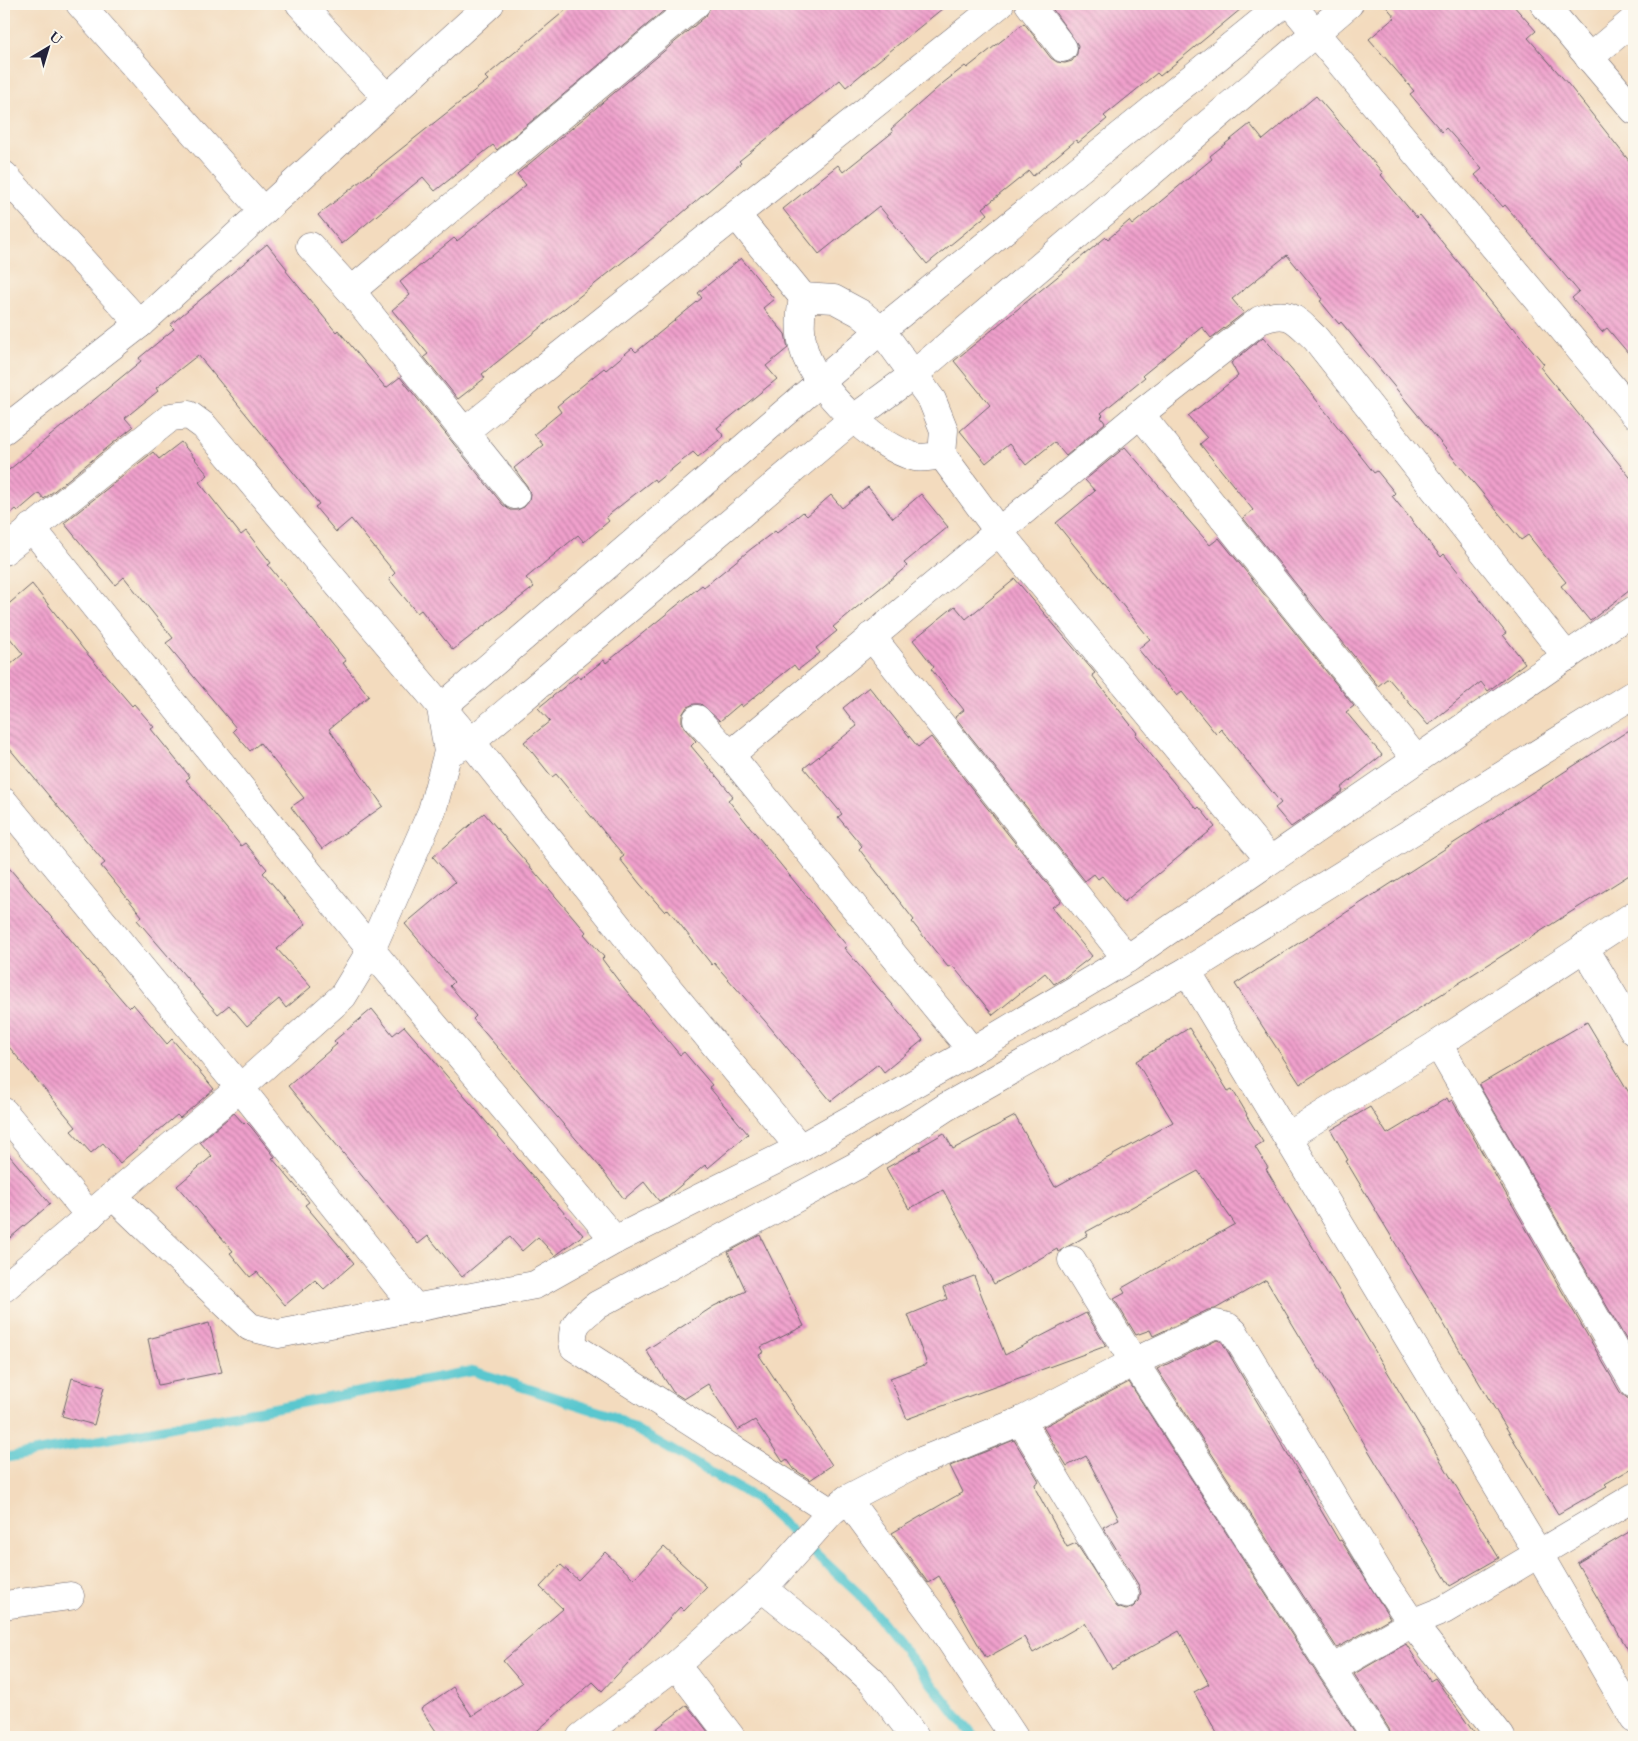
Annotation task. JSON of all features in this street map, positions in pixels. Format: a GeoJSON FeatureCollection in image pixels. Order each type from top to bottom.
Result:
{"type":"FeatureCollection","features":[{"type":"Feature","properties":{"kind":"street"},"geometry":{"type":"LineString","coordinates":[[80,4],[263,212]]}},
{"type":"Feature","properties":{"kind":"street"},"geometry":{"type":"LineString","coordinates":[[300,4],[386,98]]}},
{"type":"Feature","properties":{"kind":"street"},"geometry":{"type":"LineString","coordinates":[[7,422],[140,324],[490,4]]}},
{"type":"Feature","properties":{"kind":"street"},"geometry":{"type":"LineString","coordinates":[[351,291],[696,4]]}},
{"type":"Feature","properties":{"kind":"street"},"geometry":{"type":"LineString","coordinates":[[464,432],[737,216],[1000,4]]}},
{"type":"Feature","properties":{"kind":"street"},"geometry":{"type":"LineString","coordinates":[[1028,4],[1062,48]]}},
{"type":"Feature","properties":{"kind":"street"},"geometry":{"type":"LineString","coordinates":[[442,708],[881,330],[1284,4]]}},
{"type":"Feature","properties":{"kind":"street"},"geometry":{"type":"LineString","coordinates":[[1291,4],[1634,414]]}},
{"type":"Feature","properties":{"kind":"street"},"geometry":{"type":"LineString","coordinates":[[4,1288],[240,1088],[343,996],[371,950],[460,747],[853,419],[913,375],[1349,4]]}},
{"type":"Feature","properties":{"kind":"street"},"geometry":{"type":"LineString","coordinates":[[1544,4],[1634,110]]}},
{"type":"Feature","properties":{"kind":"street"},"geometry":{"type":"LineString","coordinates":[[1590,58],[1634,20]]}},
{"type":"Feature","properties":{"kind":"street"},"geometry":{"type":"LineString","coordinates":[[4,175],[140,324]]}},
{"type":"Feature","properties":{"kind":"street"},"geometry":{"type":"LineString","coordinates":[[737,216],[802,297],[799,320],[805,352],[821,381],[853,419],[880,442],[916,458],[942,455]]}},
{"type":"Feature","properties":{"kind":"street"},"geometry":{"type":"LineString","coordinates":[[310,246],[351,291],[515,495]]}},
{"type":"Feature","properties":{"kind":"street"},"geometry":{"type":"LineString","coordinates":[[802,297],[834,298],[860,313],[881,330],[932,400],[944,430],[942,455],[999,532],[1269,859]]}},
{"type":"Feature","properties":{"kind":"street"},"geometry":{"type":"LineString","coordinates":[[730,755],[1140,414],[1260,320],[1278,314],[1296,320],[1316,339],[1567,657]]}},
{"type":"Feature","properties":{"kind":"street"},"geometry":{"type":"LineString","coordinates":[[1140,414],[1416,759]]}},
{"type":"Feature","properties":{"kind":"street"},"geometry":{"type":"LineString","coordinates":[[4,551],[31,527],[171,417],[189,415],[204,426],[442,708],[460,747],[653,970],[800,1148]]}},
{"type":"Feature","properties":{"kind":"street"},"geometry":{"type":"LineString","coordinates":[[31,527],[371,950],[615,1240]]}},
{"type":"Feature","properties":{"kind":"street"},"geometry":{"type":"LineString","coordinates":[[114,1196],[250,1328],[278,1334],[535,1285],[615,1240],[800,1148],[972,1051],[1127,959],[1269,859],[1634,610]]}},
{"type":"Feature","properties":{"kind":"street"},"geometry":{"type":"LineString","coordinates":[[871,636],[1127,959]]}},
{"type":"Feature","properties":{"kind":"street"},"geometry":{"type":"LineString","coordinates":[[1014,1737],[940,1625],[834,1511],[574,1347],[571,1335],[579,1319],[598,1305],[856,1166],[946,1107],[1187,971],[1634,694]]}},
{"type":"Feature","properties":{"kind":"street"},"geometry":{"type":"LineString","coordinates":[[697,719],[730,755],[972,1051]]}},
{"type":"Feature","properties":{"kind":"street"},"geometry":{"type":"LineString","coordinates":[[4,802],[240,1088],[416,1309]]}},
{"type":"Feature","properties":{"kind":"street"},"geometry":{"type":"LineString","coordinates":[[1288,1136],[1438,1044],[1634,915]]}},
{"type":"Feature","properties":{"kind":"street"},"geometry":{"type":"LineString","coordinates":[[1584,947],[1634,1031]]}},
{"type":"Feature","properties":{"kind":"street"},"geometry":{"type":"LineString","coordinates":[[1187,971],[1538,1553],[1634,1719]]}},
{"type":"Feature","properties":{"kind":"street"},"geometry":{"type":"LineString","coordinates":[[1438,1044],[1634,1384]]}},
{"type":"Feature","properties":{"kind":"street"},"geometry":{"type":"LineString","coordinates":[[4,1112],[90,1216]]}},
{"type":"Feature","properties":{"kind":"street"},"geometry":{"type":"LineString","coordinates":[[1072,1260],[1134,1362],[1376,1737]]}},
{"type":"Feature","properties":{"kind":"street"},"geometry":{"type":"LineString","coordinates":[[581,1737],[676,1665],[765,1585],[834,1511],[914,1464],[1021,1421],[1134,1362],[1215,1324],[1228,1327],[1234,1332],[1382,1578],[1412,1623],[1501,1737]]}},
{"type":"Feature","properties":{"kind":"street"},"geometry":{"type":"LineString","coordinates":[[1021,1421],[1124,1594]]}},
{"type":"Feature","properties":{"kind":"street"},"geometry":{"type":"LineString","coordinates":[[1332,1669],[1412,1623],[1444,1610],[1634,1497]]}},
{"type":"Feature","properties":{"kind":"street"},"geometry":{"type":"LineString","coordinates":[[765,1585],[872,1681],[915,1737]]}},
{"type":"Feature","properties":{"kind":"street"},"geometry":{"type":"LineString","coordinates":[[4,1605],[70,1596]]}},
{"type":"Feature","properties":{"kind":"street"},"geometry":{"type":"LineString","coordinates":[[676,1665],[731,1737]]}},
{"type":"Feature","properties":{"kind":"building"},"geometry":{"type":"Polygon","coordinates":[[[573,4],[672,4],[497,150],[493,145],[435,191],[423,177],[342,244],[318,215],[488,80],[485,77],[573,4]]]}},
{"type":"Feature","properties":{"kind":"building"},"geometry":{"type":"Polygon","coordinates":[[[711,4],[948,4],[846,87],[840,80],[739,161],[741,163],[654,237],[482,374],[485,378],[458,399],[424,357],[428,354],[392,310],[410,295],[400,282],[454,238],[457,241],[526,185],[517,174],[706,16],[711,4]]]}},
{"type":"Feature","properties":{"kind":"building"},"geometry":{"type":"Polygon","coordinates":[[[1049,4],[1247,4],[1160,76],[1157,73],[1104,116],[1107,119],[1078,143],[1076,140],[1033,176],[1029,171],[983,208],[988,214],[927,264],[879,206],[819,254],[783,209],[838,165],[843,172],[893,132],[891,129],[943,83],[965,66],[967,68],[1024,23],[1051,58],[1057,62],[1065,63],[1072,61],[1077,54],[1078,45],[1049,4]]]}},
{"type":"Feature","properties":{"kind":"building"},"geometry":{"type":"Polygon","coordinates":[[[1384,4],[1512,4],[1536,31],[1528,38],[1568,84],[1634,167],[1634,360],[1607,328],[1602,332],[1572,298],[1579,292],[1505,205],[1503,207],[1475,175],[1482,169],[1446,128],[1442,132],[1410,94],[1414,91],[1369,39],[1395,17],[1384,4]]]}},
{"type":"Feature","properties":{"kind":"building"},"geometry":{"type":"Polygon","coordinates":[[[1316,96],[1383,173],[1381,175],[1417,218],[1420,215],[1512,328],[1544,364],[1540,367],[1634,482],[1634,587],[1590,621],[1561,586],[1566,582],[1528,535],[1521,540],[1341,322],[1339,324],[1320,301],[1323,299],[1287,255],[1232,299],[1244,313],[1211,338],[1202,327],[1143,375],[1145,377],[1101,413],[1105,423],[1066,456],[1054,442],[1026,465],[1009,444],[986,463],[960,431],[990,405],[954,361],[1106,237],[1108,239],[1129,221],[1132,225],[1212,159],[1210,156],[1250,124],[1263,140],[1316,96]]]}},
{"type":"Feature","properties":{"kind":"building"},"geometry":{"type":"Polygon","coordinates":[[[267,244],[287,269],[286,271],[336,332],[338,330],[386,388],[400,377],[503,505],[510,510],[524,507],[529,501],[530,493],[514,468],[543,445],[534,434],[561,412],[557,406],[632,348],[636,352],[702,298],[698,293],[741,258],[774,299],[763,308],[785,334],[788,348],[766,366],[777,379],[717,428],[724,436],[698,457],[693,452],[656,482],[654,479],[606,517],[609,521],[584,542],[578,535],[526,578],[534,587],[453,650],[421,610],[417,613],[389,579],[395,573],[351,519],[336,532],[315,507],[319,504],[198,355],[156,388],[158,391],[125,418],[133,427],[44,499],[39,493],[18,511],[16,509],[4,519],[4,474],[141,361],[139,358],[174,329],[170,325],[267,244]]]}},
{"type":"Feature","properties":{"kind":"building"},"geometry":{"type":"Polygon","coordinates":[[[1263,337],[1303,383],[1374,473],[1377,471],[1395,493],[1392,496],[1441,557],[1444,554],[1506,633],[1503,635],[1525,663],[1488,691],[1481,682],[1428,725],[1388,678],[1378,686],[1243,518],[1253,510],[1200,444],[1207,438],[1188,416],[1238,376],[1231,363],[1263,337]]]}},
{"type":"Feature","properties":{"kind":"building"},"geometry":{"type":"Polygon","coordinates":[[[181,442],[208,475],[199,482],[241,535],[246,531],[271,563],[268,565],[346,661],[343,663],[369,696],[329,729],[383,806],[322,849],[291,807],[304,798],[260,743],[250,751],[233,731],[236,728],[166,643],[173,638],[124,577],[115,585],[64,523],[153,452],[159,459],[181,442]]]}},
{"type":"Feature","properties":{"kind":"building"},"geometry":{"type":"Polygon","coordinates":[[[1125,447],[1210,545],[1219,538],[1354,706],[1346,712],[1382,755],[1341,788],[1343,791],[1291,827],[1275,808],[1281,803],[1221,729],[1216,734],[1182,692],[1177,696],[1138,649],[1150,639],[1056,523],[1095,491],[1085,480],[1125,447]]]}},
{"type":"Feature","properties":{"kind":"building"},"geometry":{"type":"Polygon","coordinates":[[[868,487],[893,518],[921,494],[948,527],[904,563],[907,566],[833,627],[837,631],[816,648],[820,653],[798,670],[794,665],[742,707],[740,704],[720,721],[701,704],[687,707],[682,715],[685,729],[696,741],[691,746],[733,796],[728,800],[847,946],[844,948],[923,1040],[884,1072],[878,1064],[831,1101],[765,1021],[714,963],[712,965],[668,909],[665,912],[640,884],[620,859],[624,856],[556,774],[552,777],[524,742],[550,721],[538,708],[578,676],[580,679],[604,660],[606,663],[702,585],[704,587],[751,549],[775,531],[777,533],[803,512],[807,516],[831,495],[842,508],[868,487]]]}},
{"type":"Feature","properties":{"kind":"building"},"geometry":{"type":"Polygon","coordinates":[[[1015,579],[1095,673],[1092,675],[1137,733],[1135,735],[1178,788],[1197,809],[1199,807],[1215,827],[1124,902],[1102,876],[1098,879],[1094,874],[1085,881],[955,717],[964,710],[931,669],[934,667],[913,640],[955,606],[966,619],[1015,579]]]}},
{"type":"Feature","properties":{"kind":"building"},"geometry":{"type":"Polygon","coordinates":[[[32,584],[84,650],[132,706],[134,704],[154,727],[151,729],[190,777],[186,780],[241,846],[245,843],[267,869],[263,873],[306,924],[277,949],[311,987],[286,1008],[279,999],[247,1026],[229,1005],[218,1014],[137,920],[142,916],[101,866],[105,863],[4,742],[4,670],[23,654],[4,631],[4,608],[32,584]]]}},
{"type":"Feature","properties":{"kind":"building"},"geometry":{"type":"Polygon","coordinates":[[[869,687],[918,747],[931,737],[1061,901],[1052,907],[1092,956],[1054,984],[1045,973],[993,1015],[952,965],[948,967],[912,922],[914,920],[859,849],[862,846],[838,817],[842,814],[804,768],[857,726],[843,708],[869,687]]]}},
{"type":"Feature","properties":{"kind":"building"},"geometry":{"type":"Polygon","coordinates":[[[1634,727],[1634,872],[1300,1084],[1235,984],[1634,727]]]}},
{"type":"Feature","properties":{"kind":"building"},"geometry":{"type":"Polygon","coordinates":[[[484,813],[586,932],[584,934],[604,957],[602,959],[624,988],[680,1055],[684,1052],[712,1085],[709,1087],[748,1134],[708,1168],[705,1165],[668,1196],[659,1201],[644,1182],[624,1199],[600,1167],[473,1019],[476,1016],[450,986],[454,982],[405,924],[455,882],[433,857],[484,813]]]}},
{"type":"Feature","properties":{"kind":"building"},"geometry":{"type":"Polygon","coordinates":[[[4,862],[129,1008],[133,1004],[167,1044],[172,1039],[214,1089],[180,1118],[177,1115],[120,1163],[103,1143],[91,1153],[71,1131],[76,1127],[4,1041],[4,862]]]}},
{"type":"Feature","properties":{"kind":"building"},"geometry":{"type":"Polygon","coordinates":[[[372,1009],[393,1035],[404,1026],[583,1235],[555,1256],[538,1237],[522,1251],[510,1237],[462,1277],[428,1236],[418,1244],[288,1086],[337,1044],[334,1041],[372,1009]]]}},
{"type":"Feature","properties":{"kind":"building"},"geometry":{"type":"Polygon","coordinates":[[[1587,1022],[1634,1101],[1634,1353],[1479,1085],[1587,1022]]]}},
{"type":"Feature","properties":{"kind":"building"},"geometry":{"type":"Polygon","coordinates":[[[1189,1028],[1228,1091],[1232,1089],[1247,1114],[1263,1142],[1255,1147],[1268,1168],[1266,1169],[1499,1558],[1450,1586],[1266,1280],[1215,1309],[1208,1310],[1153,1336],[1150,1330],[1136,1335],[1114,1299],[1125,1293],[1122,1288],[1235,1224],[1198,1171],[1086,1232],[1088,1235],[1058,1252],[1057,1249],[994,1284],[943,1190],[909,1209],[886,1168],[921,1149],[920,1147],[944,1133],[953,1149],[1015,1116],[1055,1187],[1173,1122],[1136,1061],[1189,1028]]]}},
{"type":"Feature","properties":{"kind":"building"},"geometry":{"type":"Polygon","coordinates":[[[1447,1098],[1449,1102],[1452,1100],[1620,1392],[1627,1398],[1634,1400],[1634,1467],[1605,1484],[1607,1486],[1558,1514],[1346,1161],[1348,1160],[1331,1130],[1370,1107],[1387,1134],[1447,1098]]]}},
{"type":"Feature","properties":{"kind":"building"},"geometry":{"type":"Polygon","coordinates":[[[234,1113],[244,1124],[246,1122],[251,1127],[275,1157],[272,1158],[309,1202],[305,1205],[354,1263],[324,1289],[315,1280],[285,1305],[257,1272],[250,1277],[230,1253],[233,1251],[177,1186],[212,1156],[200,1142],[234,1113]]]}},
{"type":"Feature","properties":{"kind":"building"},"geometry":{"type":"Polygon","coordinates":[[[4,1149],[50,1204],[4,1243],[4,1149]]]}},
{"type":"Feature","properties":{"kind":"building"},"geometry":{"type":"Polygon","coordinates":[[[760,1235],[804,1326],[761,1347],[764,1352],[759,1355],[832,1465],[810,1480],[794,1469],[787,1459],[783,1462],[755,1420],[738,1430],[708,1384],[684,1399],[673,1392],[646,1350],[714,1306],[746,1291],[728,1252],[760,1235]]]}},
{"type":"Feature","properties":{"kind":"building"},"geometry":{"type":"Polygon","coordinates":[[[974,1276],[1005,1355],[1086,1313],[1106,1346],[907,1419],[890,1378],[927,1364],[908,1315],[947,1299],[943,1288],[974,1276]]]}},
{"type":"Feature","properties":{"kind":"building"},"geometry":{"type":"Polygon","coordinates":[[[209,1323],[222,1372],[158,1385],[148,1339],[209,1323]]]}},
{"type":"Feature","properties":{"kind":"building"},"geometry":{"type":"Polygon","coordinates":[[[1217,1340],[1222,1342],[1339,1541],[1341,1540],[1390,1618],[1337,1648],[1157,1369],[1217,1340]]]}},
{"type":"Feature","properties":{"kind":"building"},"geometry":{"type":"Polygon","coordinates":[[[72,1378],[104,1387],[94,1425],[62,1416],[72,1378]]]}},
{"type":"Feature","properties":{"kind":"building"},"geometry":{"type":"Polygon","coordinates":[[[1129,1382],[1358,1737],[1219,1737],[1194,1692],[1209,1684],[1179,1631],[1112,1669],[1085,1623],[1033,1653],[1024,1637],[986,1658],[939,1576],[928,1583],[892,1533],[963,1492],[950,1466],[1014,1440],[1039,1481],[1035,1484],[1036,1490],[1067,1547],[1076,1543],[1117,1607],[1126,1610],[1133,1607],[1139,1601],[1141,1593],[1139,1586],[1103,1527],[1119,1519],[1086,1456],[1067,1466],[1043,1427],[1129,1382]]]}},
{"type":"Feature","properties":{"kind":"building"},"geometry":{"type":"Polygon","coordinates":[[[1634,1529],[1634,1660],[1577,1563],[1634,1529]]]}},
{"type":"Feature","properties":{"kind":"building"},"geometry":{"type":"Polygon","coordinates":[[[664,1547],[707,1587],[684,1611],[680,1607],[602,1691],[593,1682],[530,1737],[440,1737],[421,1709],[453,1687],[472,1716],[522,1683],[503,1661],[563,1609],[540,1587],[561,1565],[578,1580],[605,1552],[634,1579],[664,1547]]]}},
{"type":"Feature","properties":{"kind":"building"},"geometry":{"type":"Polygon","coordinates":[[[1406,1644],[1430,1681],[1435,1678],[1477,1737],[1391,1737],[1389,1729],[1354,1674],[1406,1644]]]}},
{"type":"Feature","properties":{"kind":"building"},"geometry":{"type":"Polygon","coordinates":[[[687,1705],[712,1737],[646,1737],[687,1705]]]}},
{"type":"Feature","properties":{"kind":"waterway"},"geometry":{"type":"LineString","coordinates":[[4,1458],[473,1371],[612,1416],[757,1499],[862,1597],[974,1737]]}}]}
